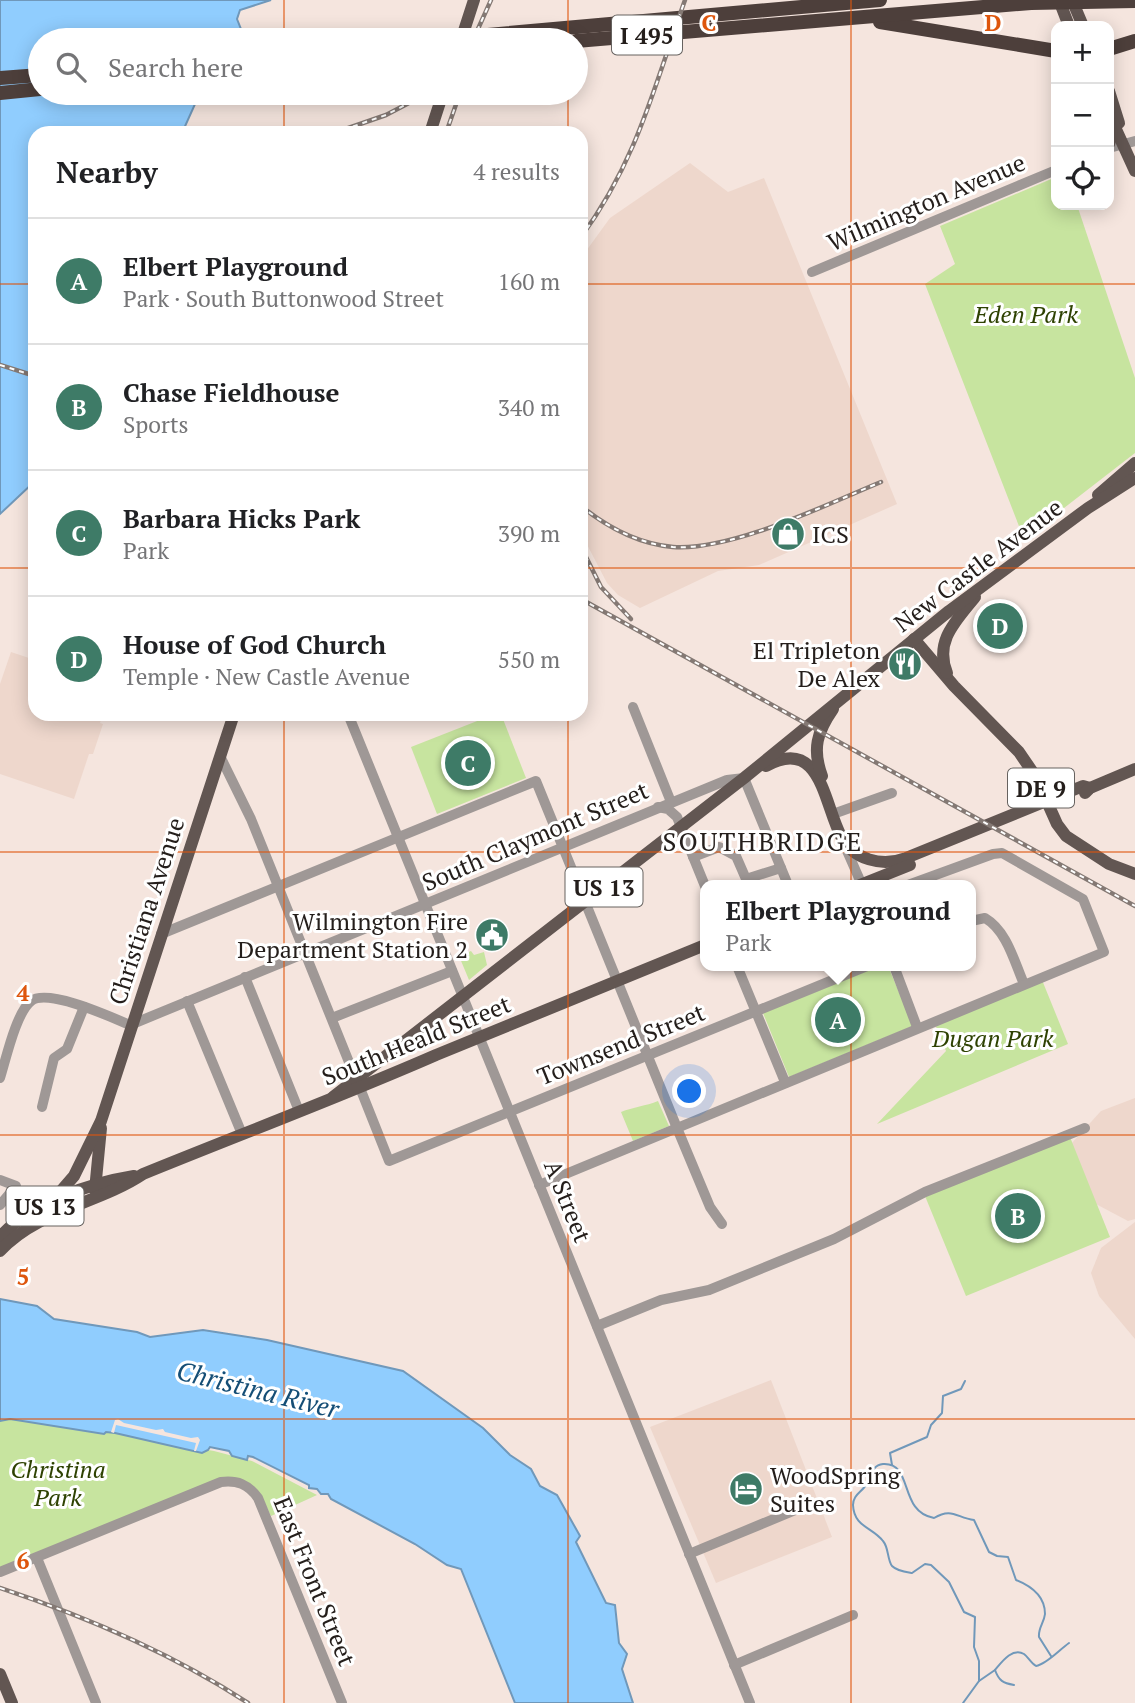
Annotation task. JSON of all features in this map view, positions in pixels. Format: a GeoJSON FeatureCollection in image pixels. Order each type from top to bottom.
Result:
{"type":"FeatureCollection","features":[{"type":"Feature","properties":{"kind":"highway","name":"I 495"},"geometry":{"type":"LineString","coordinates":[[588,39],[880,0]]}},
{"type":"Feature","properties":{"kind":"highway","name":"I 495"},"geometry":{"type":"LineString","coordinates":[[588,30],[717,22],[819,22],[1031,3],[1135,1]]}},
{"type":"Feature","properties":{"kind":"highway"},"geometry":{"type":"LineString","coordinates":[[819,22],[898,24],[1051,50]]}},
{"type":"Feature","properties":{"kind":"highway"},"geometry":{"type":"LineString","coordinates":[[1114,47],[1135,41]]}},
{"type":"Feature","properties":{"kind":"highway"},"geometry":{"type":"LineString","coordinates":[[0,78],[28,76]]}},
{"type":"Feature","properties":{"kind":"highway"},"geometry":{"type":"LineString","coordinates":[[0,93],[28,90]]}},
{"type":"Feature","properties":{"kind":"main road"},"geometry":{"type":"LineString","coordinates":[[465,28],[474,0]]}},
{"type":"Feature","properties":{"kind":"main road"},"geometry":{"type":"LineString","coordinates":[[1059,0],[1067,21]]}},
{"type":"Feature","properties":{"kind":"main road"},"geometry":{"type":"LineString","coordinates":[[1072,0],[1081,21]]}},
{"type":"Feature","properties":{"kind":"main road"},"geometry":{"type":"LineString","coordinates":[[1114,103],[1130,142],[1135,171]]}},
{"type":"Feature","properties":{"kind":"main road"},"geometry":{"type":"LineString","coordinates":[[432,126],[439,105]]}},
{"type":"Feature","properties":{"kind":"main road"},"geometry":{"type":"LineString","coordinates":[[1114,121],[1130,142]]}},
{"type":"Feature","properties":{"kind":"main road","name":"New Castle Avenue"},"geometry":{"type":"LineString","coordinates":[[1088,508],[1100,493],[1135,463]]}},
{"type":"Feature","properties":{"kind":"main road","name":"New Castle Avenue"},"geometry":{"type":"LineString","coordinates":[[358,1083],[411,1037],[744,778],[987,582],[1088,508],[1135,478]]}},
{"type":"Feature","properties":{"kind":"main road","name":"DE 9"},"geometry":{"type":"LineString","coordinates":[[987,582],[954,621],[944,640],[943,661],[954,686],[1019,752],[1036,777],[1057,824],[1066,836],[1109,864],[1135,874]]}},
{"type":"Feature","properties":{"kind":"main road"},"geometry":{"type":"LineString","coordinates":[[914,639],[954,686]]}},
{"type":"Feature","properties":{"kind":"main road"},"geometry":{"type":"LineString","coordinates":[[832,810],[815,751],[819,731],[837,703]]}},
{"type":"Feature","properties":{"kind":"main road","name":"Christiana Avenue"},"geometry":{"type":"LineString","coordinates":[[93,1190],[92,1137],[100,1121],[232,721]]}},
{"type":"Feature","properties":{"kind":"main road","name":"US 13"},"geometry":{"type":"LineString","coordinates":[[744,778],[780,759],[800,760],[816,774],[839,833]]}},
{"type":"Feature","properties":{"kind":"main road"},"geometry":{"type":"LineString","coordinates":[[872,880],[907,862],[1135,769]]}},
{"type":"Feature","properties":{"kind":"main road"},"geometry":{"type":"LineString","coordinates":[[1118,777],[1135,775]]}},
{"type":"Feature","properties":{"kind":"main road"},"geometry":{"type":"LineString","coordinates":[[839,833],[849,847],[869,860],[885,863],[907,862]]}},
{"type":"Feature","properties":{"kind":"main road","name":"South Heald Street"},"geometry":{"type":"LineString","coordinates":[[0,1237],[36,1209],[144,1174],[333,1097],[358,1083],[416,1064],[700,947]]}},
{"type":"Feature","properties":{"kind":"main road"},"geometry":{"type":"LineString","coordinates":[[411,1037],[397,1055],[405,1065],[416,1064]]}},
{"type":"Feature","properties":{"kind":"main road","name":"Christiana Avenue"},"geometry":{"type":"LineString","coordinates":[[93,1190],[100,1121]]}},
{"type":"Feature","properties":{"kind":"main road"},"geometry":{"type":"LineString","coordinates":[[36,1209],[68,1184],[92,1137]]}},
{"type":"Feature","properties":{"kind":"main road"},"geometry":{"type":"LineString","coordinates":[[98,1150],[101,1164],[108,1171],[117,1175],[144,1174]]}},
{"type":"Feature","properties":{"kind":"main road","name":"South Heald Street"},"geometry":{"type":"LineString","coordinates":[[0,1250],[30,1225],[93,1190]]}},
{"type":"Feature","properties":{"kind":"main road"},"geometry":{"type":"LineString","coordinates":[[0,1674],[9,1702]]}},
{"type":"Feature","properties":{"kind":"street","name":"Wilmington Avenue"},"geometry":{"type":"LineString","coordinates":[[812,272],[1051,172]]}},
{"type":"Feature","properties":{"kind":"street"},"geometry":{"type":"LineString","coordinates":[[633,706],[671,802]]}},
{"type":"Feature","properties":{"kind":"street","name":"A Street"},"geometry":{"type":"LineString","coordinates":[[351,721],[750,1703]]}},
{"type":"Feature","properties":{"kind":"street"},"geometry":{"type":"LineString","coordinates":[[220,756],[241,797],[358,1083]]}},
{"type":"Feature","properties":{"kind":"street","name":"South Claymont Street"},"geometry":{"type":"LineString","coordinates":[[130,1025],[564,848],[657,807],[727,780],[744,778]]}},
{"type":"Feature","properties":{"kind":"street"},"geometry":{"type":"LineString","coordinates":[[744,778],[786,880]]}},
{"type":"Feature","properties":{"kind":"street"},"geometry":{"type":"LineString","coordinates":[[160,934],[537,781],[677,1128],[710,1207],[722,1224]]}},
{"type":"Feature","properties":{"kind":"street"},"geometry":{"type":"LineString","coordinates":[[832,810],[892,793]]}},
{"type":"Feature","properties":{"kind":"street"},"geometry":{"type":"LineString","coordinates":[[657,807],[675,814],[703,880]]}},
{"type":"Feature","properties":{"kind":"street"},"geometry":{"type":"LineString","coordinates":[[839,833],[860,880]]}},
{"type":"Feature","properties":{"kind":"street"},"geometry":{"type":"LineString","coordinates":[[693,857],[719,847],[736,856],[746,879],[781,868]]}},
{"type":"Feature","properties":{"kind":"street"},"geometry":{"type":"LineString","coordinates":[[539,1185],[1104,952],[1083,899],[1002,853],[993,853],[921,880]]}},
{"type":"Feature","properties":{"kind":"street"},"geometry":{"type":"LineString","coordinates":[[976,920],[985,918],[994,923],[1003,935],[1024,984]]}},
{"type":"Feature","properties":{"kind":"street"},"geometry":{"type":"LineString","coordinates":[[332,1018],[453,971]]}},
{"type":"Feature","properties":{"kind":"street"},"geometry":{"type":"LineString","coordinates":[[739,971],[785,1082]]}},
{"type":"Feature","properties":{"kind":"street","name":"Townsend Street"},"geometry":{"type":"LineString","coordinates":[[358,1083],[389,1161],[855,971]]}},
{"type":"Feature","properties":{"kind":"street"},"geometry":{"type":"LineString","coordinates":[[896,971],[917,1027]]}},
{"type":"Feature","properties":{"kind":"street"},"geometry":{"type":"LineString","coordinates":[[245,977],[299,1111]]}},
{"type":"Feature","properties":{"kind":"street"},"geometry":{"type":"LineString","coordinates":[[0,1078],[21,1015],[30,1002],[44,996],[84,1007],[130,1025]]}},
{"type":"Feature","properties":{"kind":"street"},"geometry":{"type":"LineString","coordinates":[[187,1001],[242,1134]]}},
{"type":"Feature","properties":{"kind":"street"},"geometry":{"type":"LineString","coordinates":[[41,1107],[54,1058],[67,1049],[84,1007]]}},
{"type":"Feature","properties":{"kind":"street"},"geometry":{"type":"LineString","coordinates":[[597,1326],[661,1300],[709,1290],[834,1239],[925,1192],[1085,1128]]}},
{"type":"Feature","properties":{"kind":"street"},"geometry":{"type":"LineString","coordinates":[[0,1180],[16,1186],[0,1205]]}},
{"type":"Feature","properties":{"kind":"street","name":"East Front Street"},"geometry":{"type":"LineString","coordinates":[[37,1558],[221,1482],[240,1483],[258,1497],[342,1703]]}},
{"type":"Feature","properties":{"kind":"street"},"geometry":{"type":"LineString","coordinates":[[690,1554],[810,1504]]}},
{"type":"Feature","properties":{"kind":"street"},"geometry":{"type":"LineString","coordinates":[[0,1572],[37,1558],[96,1703]]}},
{"type":"Feature","properties":{"kind":"street"},"geometry":{"type":"LineString","coordinates":[[734,1665],[852,1615]]}},
{"type":"Feature","properties":{"kind":"shaded area"},"geometry":{"type":"Polygon","coordinates":[[[690,163],[728,192],[764,178],[897,504],[759,565],[718,571],[640,608],[618,595],[607,583],[588,546],[588,248],[610,218],[690,163]]]}},
{"type":"Feature","properties":{"kind":"shaded area"},"geometry":{"type":"Polygon","coordinates":[[[11,652],[28,658],[28,721],[101,721],[103,724],[93,754],[89,754],[74,799],[0,774],[0,684],[11,652]]]}},
{"type":"Feature","properties":{"kind":"shaded area"},"geometry":{"type":"Polygon","coordinates":[[[1135,1098],[1135,1219],[1128,1221],[1077,1194],[1061,1155],[1101,1111],[1135,1098]]]}},
{"type":"Feature","properties":{"kind":"shaded area"},"geometry":{"type":"Polygon","coordinates":[[[1135,1222],[1135,1339],[1099,1296],[1091,1273],[1101,1248],[1135,1222]]]}},
{"type":"Feature","properties":{"kind":"shaded area"},"geometry":{"type":"Polygon","coordinates":[[[771,1380],[832,1537],[716,1583],[650,1427],[771,1380]]]}},
{"type":"Feature","properties":{"kind":"green space","name":"Eden Park"},"geometry":{"type":"Polygon","coordinates":[[[1051,179],[1051,210],[1079,210],[1135,378],[1135,453],[1024,539],[925,284],[955,264],[940,226],[1051,179]]]}},
{"type":"Feature","properties":{"kind":"green space"},"geometry":{"type":"Polygon","coordinates":[[[477,721],[504,721],[526,778],[437,814],[411,747],[477,721]]]}},
{"type":"Feature","properties":{"kind":"green space"},"geometry":{"type":"Polygon","coordinates":[[[471,951],[474,955],[484,952],[487,965],[469,980],[459,956],[471,951]]]}},
{"type":"Feature","properties":{"kind":"green space"},"geometry":{"type":"Polygon","coordinates":[[[867,971],[890,971],[913,1026],[789,1077],[763,1013],[867,971]]]}},
{"type":"Feature","properties":{"kind":"green space","name":"Dugan Park"},"geometry":{"type":"Polygon","coordinates":[[[1042,980],[1068,1044],[877,1124],[946,1051],[935,1024],[1042,980]]]}},
{"type":"Feature","properties":{"kind":"green space"},"geometry":{"type":"Polygon","coordinates":[[[658,1101],[669,1126],[633,1141],[621,1112],[658,1101]]]}},
{"type":"Feature","properties":{"kind":"green space"},"geometry":{"type":"Polygon","coordinates":[[[1070,1137],[1110,1237],[966,1296],[925,1196],[1070,1137]]]}},
{"type":"Feature","properties":{"kind":"green space","name":"Christina Park"},"geometry":{"type":"Polygon","coordinates":[[[12,1415],[214,1451],[252,1461],[317,1495],[271,1516],[257,1491],[246,1481],[217,1480],[0,1569],[0,1416],[12,1415]]]}},
{"type":"Feature","properties":{"kind":"water"},"geometry":{"type":"Polygon","coordinates":[[[0,0],[271,0],[240,10],[237,19],[241,28],[28,28],[28,105],[195,105],[185,126],[28,126],[28,488],[0,514],[0,0]]]}},
{"type":"Feature","properties":{"kind":"water","name":"Christina River"},"geometry":{"type":"Polygon","coordinates":[[[0,1299],[37,1306],[54,1319],[137,1332],[150,1337],[203,1330],[267,1340],[403,1371],[483,1428],[510,1455],[531,1469],[540,1486],[557,1495],[580,1536],[576,1542],[606,1603],[615,1605],[619,1643],[627,1654],[622,1669],[633,1703],[515,1703],[461,1569],[447,1565],[415,1544],[331,1499],[328,1494],[321,1494],[317,1489],[309,1488],[309,1485],[253,1457],[248,1456],[247,1460],[232,1456],[229,1451],[210,1447],[202,1453],[115,1433],[104,1434],[10,1419],[0,1421],[0,1299]]]}},
{"type":"Feature","properties":{"kind":"pier"},"geometry":{"type":"Polygon","coordinates":[[[115,1420],[124,1423],[163,1429],[165,1432],[191,1438],[198,1437],[200,1440],[194,1451],[196,1443],[116,1425],[114,1433],[111,1432],[115,1420]]]}},
{"type":"Feature","properties":{"kind":"waterway"},"geometry":{"type":"LineString","coordinates":[[892,1465],[890,1453],[927,1437],[931,1425],[942,1413],[943,1396],[961,1389],[965,1381]]}},
{"type":"Feature","properties":{"kind":"waterway"},"geometry":{"type":"LineString","coordinates":[[979,1681],[979,1661],[974,1647],[975,1617],[964,1612],[949,1582],[931,1565],[925,1564],[912,1573],[894,1568],[883,1541],[860,1522],[854,1512],[855,1498],[879,1465],[893,1466],[899,1471],[915,1507],[923,1514],[934,1518],[950,1513],[974,1520],[989,1552],[1008,1557],[1016,1580],[1032,1589],[1043,1602],[1045,1614],[1039,1637],[1051,1656]]}},
{"type":"Feature","properties":{"kind":"waterway"},"geometry":{"type":"LineString","coordinates":[[995,1670],[1007,1657],[1020,1652],[1036,1666],[1040,1665],[1069,1643]]}},
{"type":"Feature","properties":{"kind":"waterway"},"geometry":{"type":"LineString","coordinates":[[963,1703],[979,1681],[995,1670],[1002,1681],[1014,1685]]}},
{"type":"Feature","properties":{"kind":"railway"},"geometry":{"type":"LineString","coordinates":[[478,28],[491,0]]}},
{"type":"Feature","properties":{"kind":"railway"},"geometry":{"type":"LineString","coordinates":[[588,227],[617,180],[630,152],[685,0]]}},
{"type":"Feature","properties":{"kind":"railway"},"geometry":{"type":"LineString","coordinates":[[354,126],[405,105]]}},
{"type":"Feature","properties":{"kind":"railway"},"geometry":{"type":"LineString","coordinates":[[448,126],[456,105]]}},
{"type":"Feature","properties":{"kind":"railway"},"geometry":{"type":"LineString","coordinates":[[0,365],[28,374]]}},
{"type":"Feature","properties":{"kind":"railway"},"geometry":{"type":"LineString","coordinates":[[588,511],[613,527],[648,542],[673,547],[697,546],[723,542],[778,525],[881,482]]}},
{"type":"Feature","properties":{"kind":"railway"},"geometry":{"type":"LineString","coordinates":[[588,561],[601,587],[631,619]]}},
{"type":"Feature","properties":{"kind":"railway"},"geometry":{"type":"LineString","coordinates":[[588,603],[1135,906]]}},
{"type":"Feature","properties":{"kind":"railway"},"geometry":{"type":"LineString","coordinates":[[0,1588],[65,1611],[159,1652],[248,1703]]}},
{"type":"Feature","properties":{"kind":"place","name":"ICS"},"geometry":{"type":"Point","coordinates":[788,534]}},
{"type":"Feature","properties":{"kind":"place","name":"House of God Church"},"geometry":{"type":"Point","coordinates":[1000,626]}},
{"type":"Feature","properties":{"kind":"place","name":"El Tripleton De Alex"},"geometry":{"type":"Point","coordinates":[905,664]}},
{"type":"Feature","properties":{"kind":"place","name":"Barbara Hicks Park"},"geometry":{"type":"Point","coordinates":[468,763]}},
{"type":"Feature","properties":{"kind":"place","name":"Wilmington Fire Department Station 2"},"geometry":{"type":"Point","coordinates":[492,935]}},
{"type":"Feature","properties":{"kind":"place","name":"Elbert Playground"},"geometry":{"type":"Point","coordinates":[838,1020]}},
{"type":"Feature","properties":{"kind":"place","name":"Chase Fieldhouse"},"geometry":{"type":"Point","coordinates":[1018,1216]}},
{"type":"Feature","properties":{"kind":"place","name":"WoodSpring Suites"},"geometry":{"type":"Point","coordinates":[746,1489]}},
{"type":"Feature","properties":{"kind":"district","name":"SOUTHBRIDGE"},"geometry":{"type":"Point","coordinates":[763,841]}}]}
